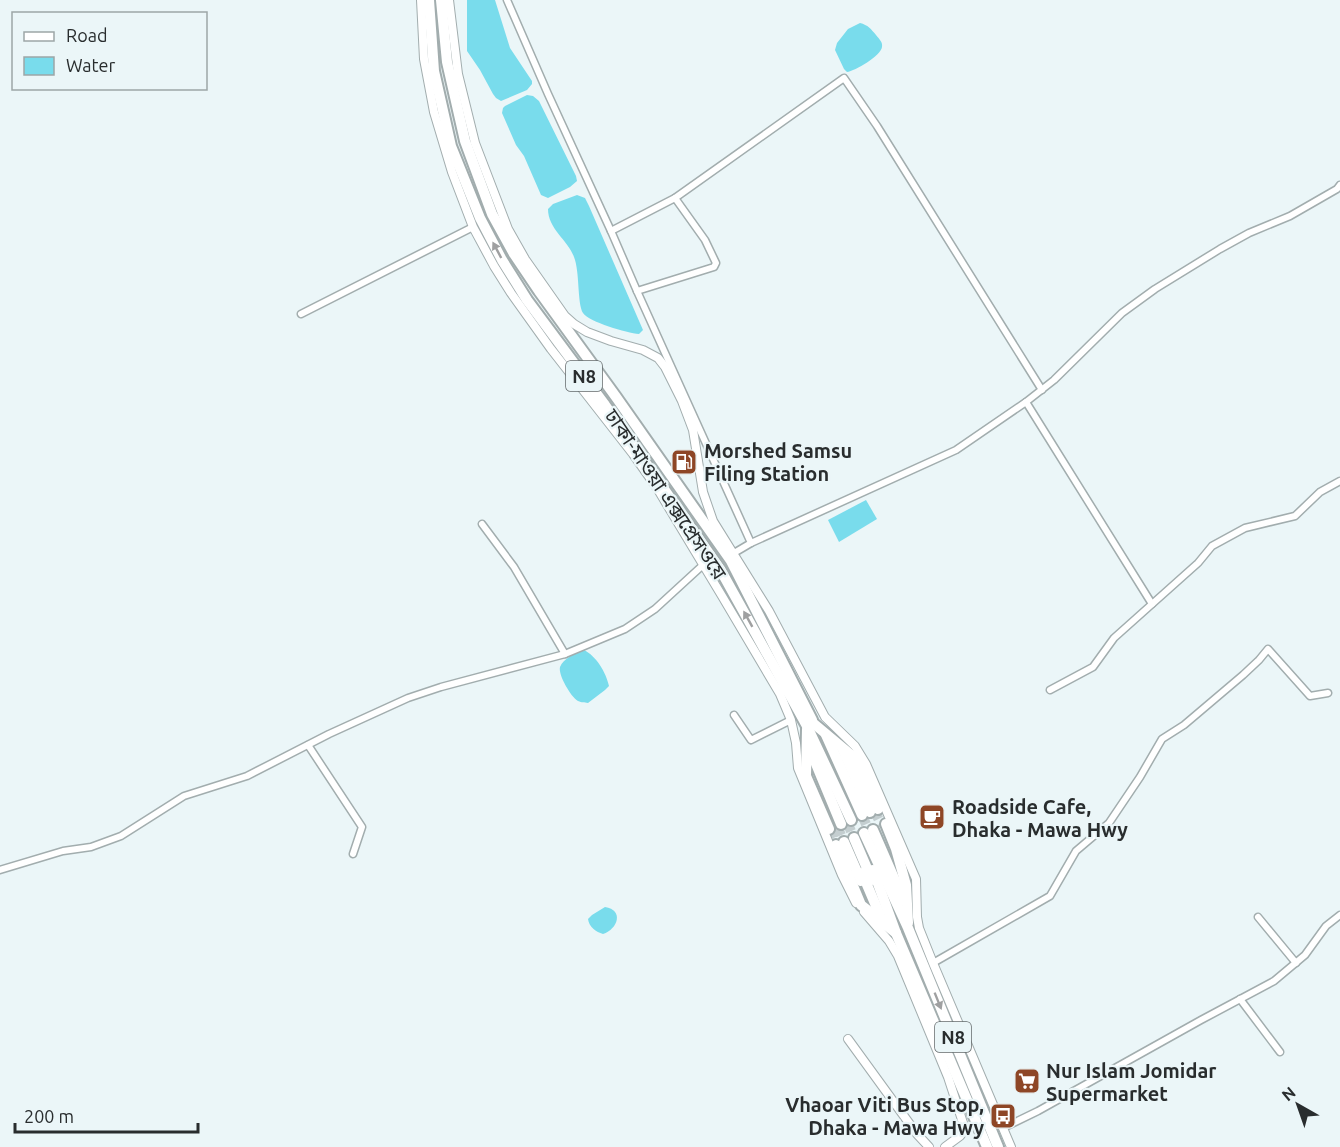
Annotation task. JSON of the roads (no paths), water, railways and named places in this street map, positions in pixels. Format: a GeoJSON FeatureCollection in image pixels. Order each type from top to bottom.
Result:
{"type":"FeatureCollection","features":[{"type":"Feature","properties":{"kind":"highway","name":"ঢাকা-মাওয়া এক্সপ্রেসওয়ে"},"geometry":{"type":"LineString","coordinates":[[429,0],[434,71],[451,146],[486,229],[502,260],[527,300],[605,405],[720,568],[854,819]]}},
{"type":"Feature","properties":{"kind":"highway","name":"ঢাকা-মাওয়া এক্সপ্রেসওয়ে"},"geometry":{"type":"LineString","coordinates":[[441,0],[447,62],[465,141],[492,214],[514,254],[539,291],[731,561],[808,731],[854,819]]}},
{"type":"Feature","properties":{"kind":"highway","name":"ঢাকা-মাওয়া এক্সপ্রেসওয়ে"},"geometry":{"type":"LineString","coordinates":[[808,731],[828,735],[846,750],[854,819]]}},
{"type":"Feature","properties":{"kind":"highway","name":"ঢাকা-মাওয়া এক্সপ্রেসওয়ে"},"geometry":{"type":"LineString","coordinates":[[808,731],[806,760],[854,819]]}},
{"type":"Feature","properties":{"kind":"highway","name":"ঢাকা-মাওয়া এক্সপ্রেসওয়ে"},"geometry":{"type":"LineString","coordinates":[[828,735],[854,819]]}},
{"type":"Feature","properties":{"kind":"highway","name":"N8"},"geometry":{"type":"LineString","coordinates":[[861,835],[896,849],[906,885],[908,928]]}},
{"type":"Feature","properties":{"kind":"highway","name":"N8"},"geometry":{"type":"LineString","coordinates":[[861,835],[907,907]]}},
{"type":"Feature","properties":{"kind":"highway","name":"N8"},"geometry":{"type":"LineString","coordinates":[[861,835],[907,907]]}},
{"type":"Feature","properties":{"kind":"highway","name":"N8"},"geometry":{"type":"LineString","coordinates":[[861,835],[877,878],[883,922]]}},
{"type":"Feature","properties":{"kind":"highway","name":"N8"},"geometry":{"type":"LineString","coordinates":[[861,835],[883,922],[987,1147]]}},
{"type":"Feature","properties":{"kind":"highway","name":"N8"},"geometry":{"type":"LineString","coordinates":[[861,835],[883,922]]}},
{"type":"Feature","properties":{"kind":"highway","name":"N8"},"geometry":{"type":"LineString","coordinates":[[861,835],[908,928],[998,1147]]}},
{"type":"Feature","properties":{"kind":"street"},"geometry":{"type":"LineString","coordinates":[[422,0],[424,59],[434,112],[452,171],[473,227],[511,293],[657,488],[780,694],[791,720],[798,768],[842,875],[853,899],[889,941],[898,956],[948,1077],[965,1129],[960,1136],[945,1147]]}},
{"type":"Feature","properties":{"kind":"street"},"geometry":{"type":"LineString","coordinates":[[449,0],[458,74],[475,143],[507,229],[565,316],[574,324],[587,332],[643,350],[658,358],[665,367],[693,430],[708,509],[723,538],[769,610],[819,708],[825,717],[855,746],[866,764],[916,879],[919,928],[1011,1147]]}},
{"type":"Feature","properties":{"kind":"street"},"geometry":{"type":"LineString","coordinates":[[507,0],[751,543]]}},
{"type":"Feature","properties":{"kind":"street"},"geometry":{"type":"LineString","coordinates":[[611,231],[675,198],[844,78],[877,126],[1042,390]]}},
{"type":"Feature","properties":{"kind":"street"},"geometry":{"type":"LineString","coordinates":[[734,553],[751,543],[956,450],[1042,390],[1122,313],[1155,289],[1220,249],[1249,233],[1290,216],[1340,185]]}},
{"type":"Feature","properties":{"kind":"street"},"geometry":{"type":"LineString","coordinates":[[637,291],[715,265],[705,240],[675,198]]}},
{"type":"Feature","properties":{"kind":"street"},"geometry":{"type":"LineString","coordinates":[[301,314],[473,227]]}},
{"type":"Feature","properties":{"kind":"street"},"geometry":{"type":"LineString","coordinates":[[1026,402],[1152,604]]}},
{"type":"Feature","properties":{"kind":"street"},"geometry":{"type":"LineString","coordinates":[[1050,690],[1093,667],[1114,638],[1197,563],[1212,546],[1245,528],[1295,516],[1320,492],[1340,480]]}},
{"type":"Feature","properties":{"kind":"street"},"geometry":{"type":"LineString","coordinates":[[482,524],[514,567],[565,654]]}},
{"type":"Feature","properties":{"kind":"street"},"geometry":{"type":"LineString","coordinates":[[0,870],[122,836],[184,796],[247,776],[408,698],[565,654],[625,629],[655,609],[703,565]]}},
{"type":"Feature","properties":{"kind":"street"},"geometry":{"type":"LineString","coordinates":[[933,963],[1050,896],[1077,851],[1109,823],[1162,739],[1184,725],[1243,675],[1268,649],[1310,696],[1328,693]]}},
{"type":"Feature","properties":{"kind":"street"},"geometry":{"type":"LineString","coordinates":[[734,715],[751,740],[791,720]]}},
{"type":"Feature","properties":{"kind":"street"},"geometry":{"type":"LineString","coordinates":[[308,745],[362,828],[353,854]]}},
{"type":"Feature","properties":{"kind":"street"},"geometry":{"type":"LineString","coordinates":[[1003,1128],[1274,981],[1305,955],[1326,926],[1340,915]]}},
{"type":"Feature","properties":{"kind":"street"},"geometry":{"type":"LineString","coordinates":[[1258,917],[1296,963]]}},
{"type":"Feature","properties":{"kind":"street"},"geometry":{"type":"LineString","coordinates":[[1240,999],[1280,1053]]}},
{"type":"Feature","properties":{"kind":"street"},"geometry":{"type":"LineString","coordinates":[[848,1039],[911,1126],[929,1147]]}},
{"type":"Feature","properties":{"kind":"water"},"geometry":{"type":"Polygon","coordinates":[[[467,0],[495,0],[510,48],[532,81],[527,90],[501,101],[493,94],[467,51],[467,0]]]}},
{"type":"Feature","properties":{"kind":"water"},"geometry":{"type":"Polygon","coordinates":[[[860,23],[873,31],[882,44],[881,51],[873,59],[847,72],[835,50],[837,43],[848,29],[860,23]]]}},
{"type":"Feature","properties":{"kind":"water"},"geometry":{"type":"Polygon","coordinates":[[[527,95],[539,101],[576,176],[577,181],[570,187],[548,198],[541,195],[502,113],[505,106],[527,95]]]}},
{"type":"Feature","properties":{"kind":"water"},"geometry":{"type":"Polygon","coordinates":[[[577,195],[585,198],[589,206],[643,330],[639,334],[600,323],[583,313],[574,257],[551,223],[548,209],[553,204],[577,195]]]}},
{"type":"Feature","properties":{"kind":"water"},"geometry":{"type":"Polygon","coordinates":[[[866,500],[877,519],[839,542],[828,520],[866,500]]]}},
{"type":"Feature","properties":{"kind":"water"},"geometry":{"type":"Polygon","coordinates":[[[584,650],[600,665],[609,686],[588,703],[578,701],[572,695],[560,671],[560,667],[567,659],[584,650]]]}},
{"type":"Feature","properties":{"kind":"water"},"geometry":{"type":"Polygon","coordinates":[[[605,907],[615,912],[617,920],[608,932],[603,934],[593,929],[588,919],[605,907]]]}},
{"type":"Feature","properties":{"kind":"tunnel"},"geometry":{"type":"LineString","coordinates":[[874,810],[882,826]]}},
{"type":"Feature","properties":{"kind":"tunnel"},"geometry":{"type":"LineString","coordinates":[[862,815],[869,831]]}},
{"type":"Feature","properties":{"kind":"tunnel"},"geometry":{"type":"LineString","coordinates":[[847,822],[854,838]]}},
{"type":"Feature","properties":{"kind":"tunnel"},"geometry":{"type":"LineString","coordinates":[[837,826],[844,842]]}},
{"type":"Feature","properties":{"kind":"tunnel"},"geometry":{"type":"LineString","coordinates":[[829,829],[836,845]]}},
{"type":"Feature","properties":{"kind":"place","name":"Morshed Samsu Filing Station"},"geometry":{"type":"Point","coordinates":[684,462]}},
{"type":"Feature","properties":{"kind":"place","name":"Roadside Cafe, Dhaka - Mawa Hwy"},"geometry":{"type":"Point","coordinates":[932,817]}},
{"type":"Feature","properties":{"kind":"place","name":"Nur Islam Jomidar Supermarket"},"geometry":{"type":"Point","coordinates":[1027,1081]}},
{"type":"Feature","properties":{"kind":"place","name":"Vhaoar Viti Bus Stop, Dhaka - Mawa Hwy"},"geometry":{"type":"Point","coordinates":[1003,1116]}}]}
